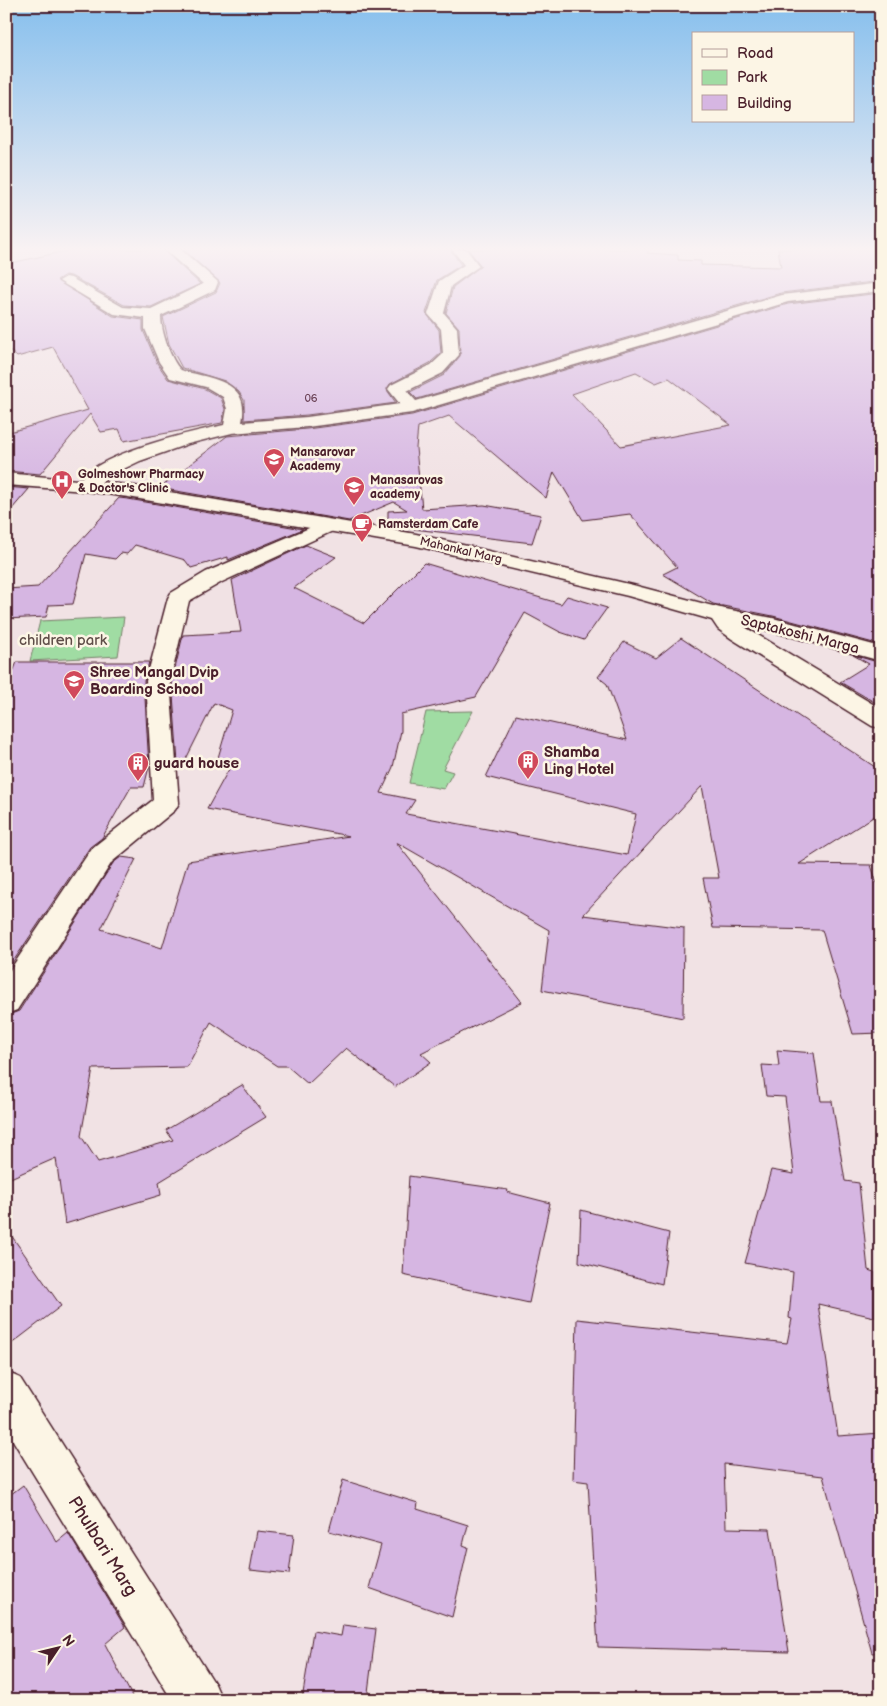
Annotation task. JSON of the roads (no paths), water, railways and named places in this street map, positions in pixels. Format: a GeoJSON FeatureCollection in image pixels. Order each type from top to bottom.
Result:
{"type":"FeatureCollection","features":[{"type":"Feature","properties":{"kind":"street"},"geometry":{"type":"LineString","coordinates":[[153,329],[167,362],[176,374],[212,383],[232,394],[236,409],[232,428]]}},
{"type":"Feature","properties":{"kind":"street"},"geometry":{"type":"LineString","coordinates":[[412,408],[396,389],[437,369],[451,355],[449,329]]}},
{"type":"Feature","properties":{"kind":"street"},"geometry":{"type":"LineString","coordinates":[[85,485],[104,470],[133,457],[182,440],[232,428],[307,422],[412,408],[683,329]]}},
{"type":"Feature","properties":{"kind":"street","name":"Mahankal Marg"},"geometry":{"type":"LineString","coordinates":[[6,479],[85,485],[416,540],[633,591],[720,615],[726,624],[746,638],[881,720]]}},
{"type":"Feature","properties":{"kind":"street"},"geometry":{"type":"LineString","coordinates":[[6,1001],[102,855],[166,803],[158,681],[179,598],[214,577],[328,526]]}},
{"type":"Feature","properties":{"kind":"street","name":"Saptakoshi Marga"},"geometry":{"type":"LineString","coordinates":[[720,615],[773,625],[856,649],[881,654]]}},
{"type":"Feature","properties":{"kind":"street"},"geometry":{"type":"LineString","coordinates":[[856,649],[881,633]]}},
{"type":"Feature","properties":{"kind":"street","name":"Phulbari Marg"},"geometry":{"type":"LineString","coordinates":[[6,1392],[199,1700]]}},
{"type":"Feature","properties":{"kind":"place","name":"Mansarovar Academy"},"geometry":{"type":"Point","coordinates":[274,478]}},
{"type":"Feature","properties":{"kind":"place","name":"Golmeshowr Pharmacy & Doctor's Clinic"},"geometry":{"type":"Point","coordinates":[62,500]}},
{"type":"Feature","properties":{"kind":"place","name":"Manasarovas academy"},"geometry":{"type":"Point","coordinates":[354,506]}},
{"type":"Feature","properties":{"kind":"place","name":"Ramsterdam Cafe"},"geometry":{"type":"Point","coordinates":[362,543]}},
{"type":"Feature","properties":{"kind":"place","name":"Shree Mangal Dvip Boarding School"},"geometry":{"type":"Point","coordinates":[74,700]}},
{"type":"Feature","properties":{"kind":"place","name":"Shamba Ling Hotel"},"geometry":{"type":"Point","coordinates":[528,780]}},
{"type":"Feature","properties":{"kind":"place","name":"guard house"},"geometry":{"type":"Point","coordinates":[138,782]}},
{"type":"Feature","properties":{"kind":"park label","name":"children park"},"geometry":{"type":"Point","coordinates":[63,640]}}]}
